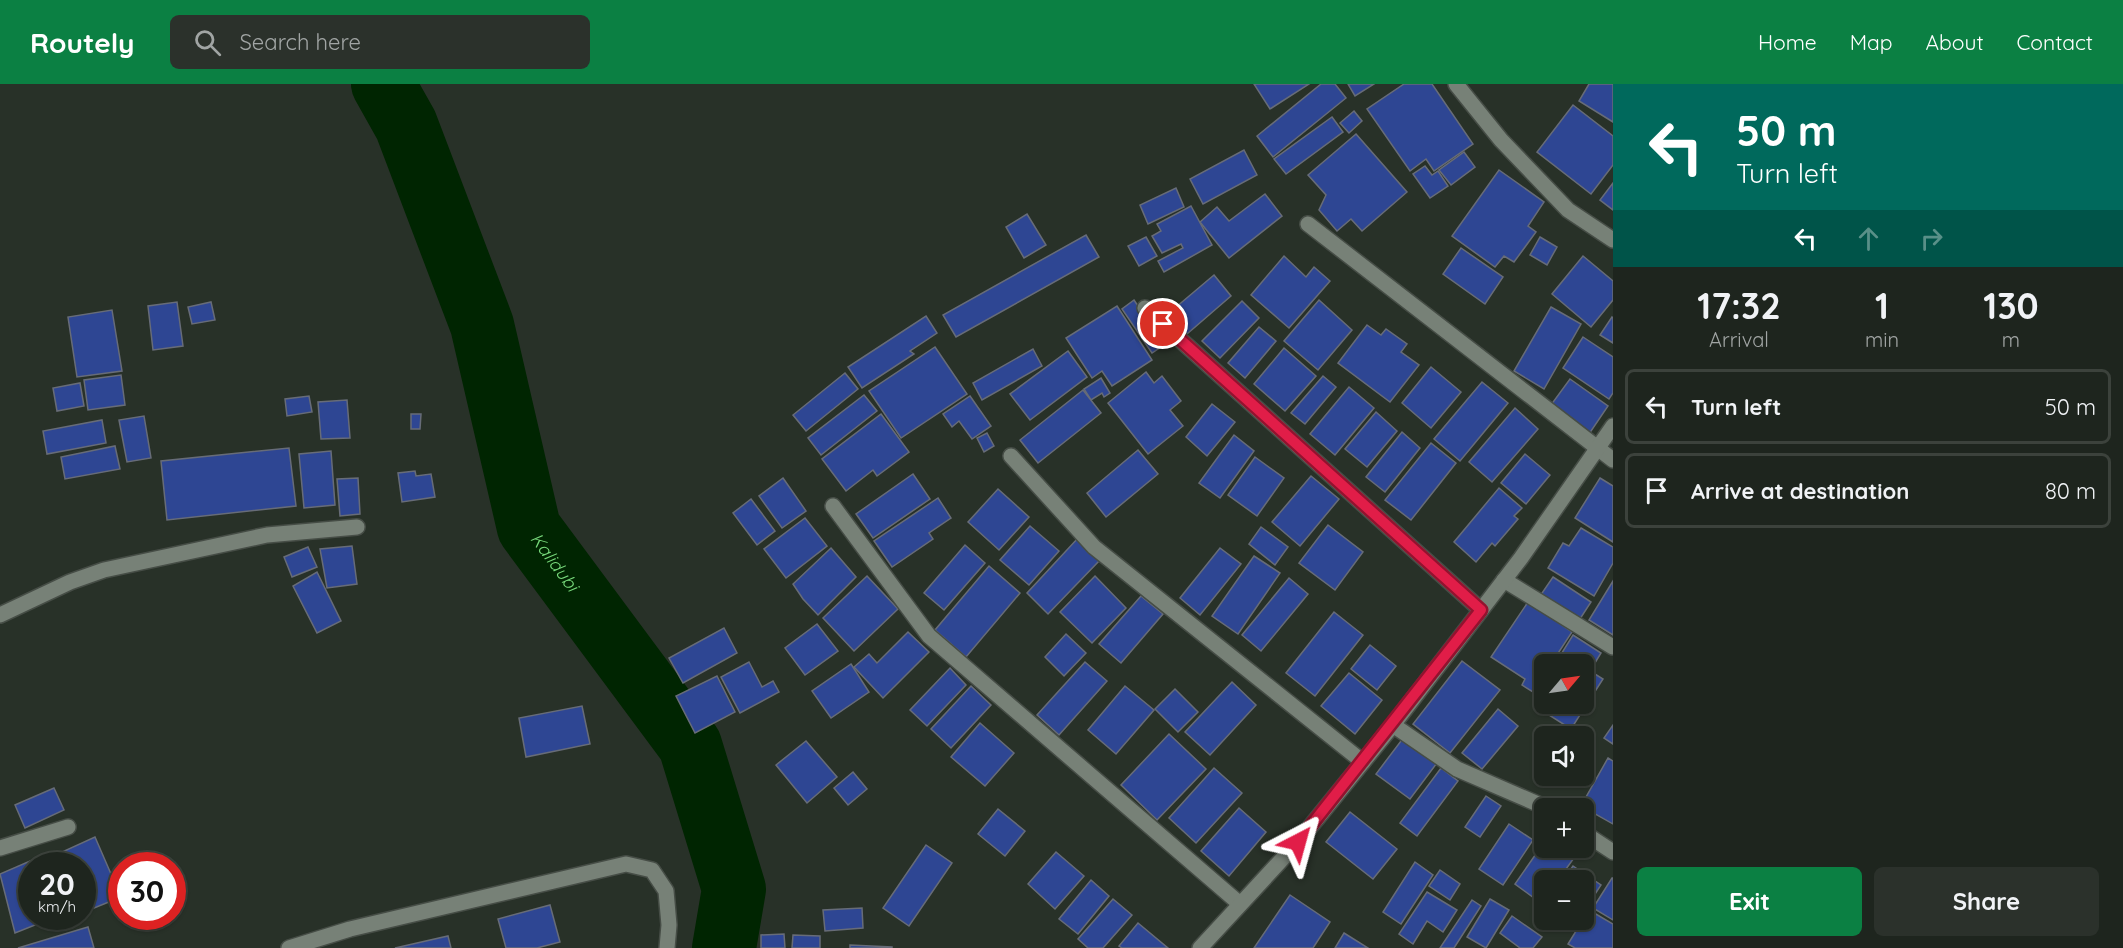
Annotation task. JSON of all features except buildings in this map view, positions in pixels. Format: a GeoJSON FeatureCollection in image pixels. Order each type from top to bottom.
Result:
{"type":"FeatureCollection","features":[{"type":"Feature","properties":{"kind":"street"},"geometry":{"type":"LineString","coordinates":[[1456,84],[1501,140],[1568,210],[1613,240]]}},
{"type":"Feature","properties":{"kind":"street"},"geometry":{"type":"LineString","coordinates":[[1308,224],[1613,460]]}},
{"type":"Feature","properties":{"kind":"street"},"geometry":{"type":"LineString","coordinates":[[1145,308],[1481,610]]}},
{"type":"Feature","properties":{"kind":"street"},"geometry":{"type":"LineString","coordinates":[[1200,948],[1298,842],[1363,762],[1504,580],[1613,426]]}},
{"type":"Feature","properties":{"kind":"street"},"geometry":{"type":"LineString","coordinates":[[1011,456],[1094,548],[1363,762]]}},
{"type":"Feature","properties":{"kind":"street"},"geometry":{"type":"LineString","coordinates":[[833,506],[929,636],[1240,904]]}},
{"type":"Feature","properties":{"kind":"street"},"geometry":{"type":"LineString","coordinates":[[0,615],[70,582],[104,570],[267,535],[357,527]]}},
{"type":"Feature","properties":{"kind":"street"},"geometry":{"type":"LineString","coordinates":[[1504,580],[1613,647]]}},
{"type":"Feature","properties":{"kind":"street"},"geometry":{"type":"LineString","coordinates":[[1393,724],[1457,769],[1534,803]]}},
{"type":"Feature","properties":{"kind":"street"},"geometry":{"type":"LineString","coordinates":[[0,848],[68,827]]}},
{"type":"Feature","properties":{"kind":"street"},"geometry":{"type":"LineString","coordinates":[[1594,840],[1613,852]]}},
{"type":"Feature","properties":{"kind":"street"},"geometry":{"type":"LineString","coordinates":[[289,948],[350,929],[626,864],[652,870],[666,891],[669,925],[667,948]]}},
{"type":"Feature","properties":{"kind":"waterway","name":"Kalidubi"},"geometry":{"type":"LineString","coordinates":[[383,84],[406,125],[482,325],[529,528],[690,745],[734,889],[724,948]]}},
{"type":"Feature","properties":{"kind":"route"},"geometry":{"type":"LineString","coordinates":[[1163,324],[1481,610],[1298,842]]}}]}
